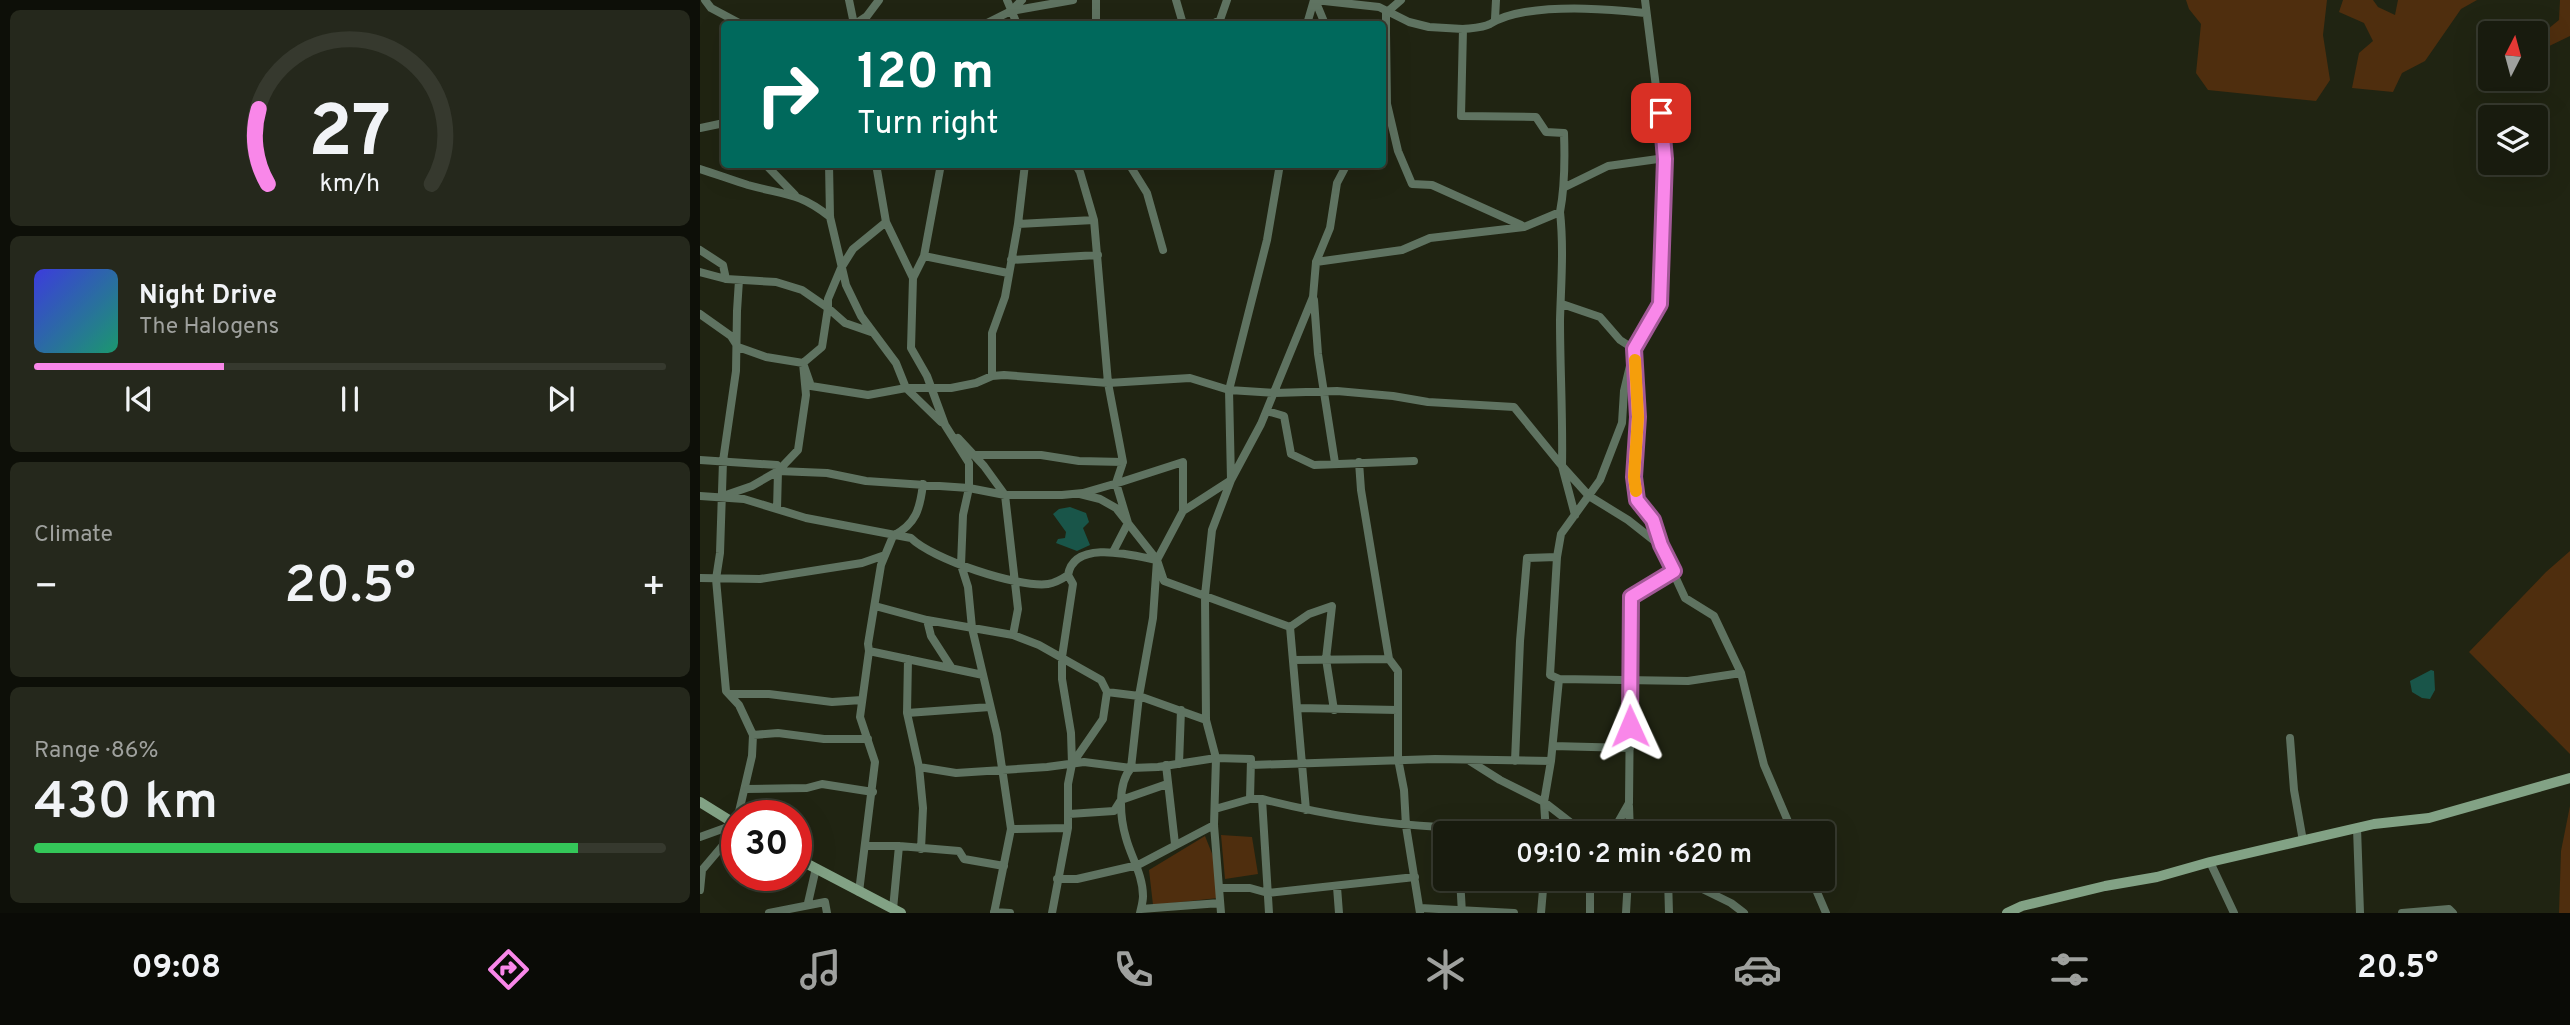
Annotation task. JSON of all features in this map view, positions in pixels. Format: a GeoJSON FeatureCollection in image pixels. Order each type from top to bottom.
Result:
{"type":"FeatureCollection","features":[{"type":"Feature","properties":{"kind":"street"},"geometry":{"type":"LineString","coordinates":[[705,0],[711,9],[735,21]]}},
{"type":"Feature","properties":{"kind":"street"},"geometry":{"type":"LineString","coordinates":[[849,0],[854,21]]}},
{"type":"Feature","properties":{"kind":"street"},"geometry":{"type":"LineString","coordinates":[[860,21],[879,0]]}},
{"type":"Feature","properties":{"kind":"street"},"geometry":{"type":"LineString","coordinates":[[1007,0],[1016,21]]}},
{"type":"Feature","properties":{"kind":"street"},"geometry":{"type":"LineString","coordinates":[[1011,11],[1022,0]]}},
{"type":"Feature","properties":{"kind":"street"},"geometry":{"type":"LineString","coordinates":[[991,21],[1011,11],[1073,0]]}},
{"type":"Feature","properties":{"kind":"street"},"geometry":{"type":"LineString","coordinates":[[1096,0],[1096,21]]}},
{"type":"Feature","properties":{"kind":"street"},"geometry":{"type":"LineString","coordinates":[[1176,0],[1182,21]]}},
{"type":"Feature","properties":{"kind":"street"},"geometry":{"type":"LineString","coordinates":[[1218,21],[1227,0]]}},
{"type":"Feature","properties":{"kind":"street"},"geometry":{"type":"LineString","coordinates":[[1308,21],[1314,0],[1324,21]]}},
{"type":"Feature","properties":{"kind":"street"},"geometry":{"type":"LineString","coordinates":[[1315,0],[1379,7],[1386,13],[1409,22],[1429,27],[1463,29],[1489,25],[1495,19],[1523,12],[1551,9],[1645,13]]}},
{"type":"Feature","properties":{"kind":"street"},"geometry":{"type":"LineString","coordinates":[[1385,21],[1386,13],[1401,0]]}},
{"type":"Feature","properties":{"kind":"street"},"geometry":{"type":"LineString","coordinates":[[1495,19],[1496,0]]}},
{"type":"Feature","properties":{"kind":"street"},"geometry":{"type":"LineString","coordinates":[[1645,0],[1665,159],[1660,304],[1634,349],[1624,391],[1622,423],[1600,480],[1561,534],[1557,557],[1550,675],[1559,679],[1688,681],[1741,673]]}},
{"type":"Feature","properties":{"kind":"street"},"geometry":{"type":"LineString","coordinates":[[1463,29],[1461,116],[1536,117],[1546,132],[1564,133],[1565,187],[1560,212],[1563,253],[1562,466],[1574,515]]}},
{"type":"Feature","properties":{"kind":"street"},"geometry":{"type":"LineString","coordinates":[[1386,109],[1398,151],[1412,184],[1432,185],[1524,226]]}},
{"type":"Feature","properties":{"kind":"street"},"geometry":{"type":"LineString","coordinates":[[700,128],[721,124]]}},
{"type":"Feature","properties":{"kind":"street"},"geometry":{"type":"LineString","coordinates":[[1565,187],[1608,166],[1665,159]]}},
{"type":"Feature","properties":{"kind":"street"},"geometry":{"type":"LineString","coordinates":[[769,168],[795,195]]}},
{"type":"Feature","properties":{"kind":"street"},"geometry":{"type":"LineString","coordinates":[[829,168],[830,217],[841,268],[861,316],[896,363],[906,387],[973,455],[1005,495],[1018,609],[1013,635]]}},
{"type":"Feature","properties":{"kind":"street"},"geometry":{"type":"LineString","coordinates":[[877,168],[886,222],[913,278]]}},
{"type":"Feature","properties":{"kind":"street"},"geometry":{"type":"LineString","coordinates":[[940,168],[923,256],[913,278],[911,348],[932,387],[944,425],[969,463],[961,565],[968,587],[972,628],[1003,769],[1011,828],[994,912],[1010,913]]}},
{"type":"Feature","properties":{"kind":"street"},"geometry":{"type":"LineString","coordinates":[[992,376],[992,333],[1005,297],[1025,168]]}},
{"type":"Feature","properties":{"kind":"street"},"geometry":{"type":"LineString","coordinates":[[1078,168],[1094,220],[1108,383],[1123,462],[1116,483],[1128,523],[1113,552]]}},
{"type":"Feature","properties":{"kind":"street"},"geometry":{"type":"LineString","coordinates":[[1131,168],[1147,193],[1163,250]]}},
{"type":"Feature","properties":{"kind":"street"},"geometry":{"type":"LineString","coordinates":[[1231,480],[1229,390],[1267,240],[1279,168]]}},
{"type":"Feature","properties":{"kind":"street"},"geometry":{"type":"LineString","coordinates":[[1335,463],[1313,297],[1316,262],[1330,228],[1337,183],[1345,168]]}},
{"type":"Feature","properties":{"kind":"street"},"geometry":{"type":"LineString","coordinates":[[700,169],[748,185],[795,195],[830,217]]}},
{"type":"Feature","properties":{"kind":"street"},"geometry":{"type":"LineString","coordinates":[[1316,262],[1402,250],[1430,238],[1524,226],[1560,212]]}},
{"type":"Feature","properties":{"kind":"street"},"geometry":{"type":"LineString","coordinates":[[1018,224],[1094,220]]}},
{"type":"Feature","properties":{"kind":"street"},"geometry":{"type":"LineString","coordinates":[[700,314],[731,336],[738,347],[766,357],[803,363],[822,347],[828,299],[841,268],[853,249],[886,222]]}},
{"type":"Feature","properties":{"kind":"street"},"geometry":{"type":"LineString","coordinates":[[700,250],[723,265],[726,279]]}},
{"type":"Feature","properties":{"kind":"street"},"geometry":{"type":"LineString","coordinates":[[923,256],[1008,273]]}},
{"type":"Feature","properties":{"kind":"street"},"geometry":{"type":"LineString","coordinates":[[1011,260],[1098,256]]}},
{"type":"Feature","properties":{"kind":"street"},"geometry":{"type":"LineString","coordinates":[[700,272],[726,279],[776,282],[802,290],[845,323],[872,332]]}},
{"type":"Feature","properties":{"kind":"street"},"geometry":{"type":"LineString","coordinates":[[739,280],[738,347],[723,461],[720,553],[716,579],[726,691],[745,716],[753,735],[752,756],[743,800]]}},
{"type":"Feature","properties":{"kind":"street"},"geometry":{"type":"LineString","coordinates":[[1221,913],[1214,824],[1216,758],[1206,720],[1205,595],[1212,530],[1231,480],[1275,393],[1313,297]]}},
{"type":"Feature","properties":{"kind":"street"},"geometry":{"type":"LineString","coordinates":[[1562,304],[1600,317],[1620,340],[1634,349]]}},
{"type":"Feature","properties":{"kind":"street"},"geometry":{"type":"LineString","coordinates":[[1634,349],[1638,417],[1634,477],[1637,500],[1653,520],[1685,598],[1714,616],[1741,673],[1765,765],[1788,821]]}},
{"type":"Feature","properties":{"kind":"street"},"geometry":{"type":"LineString","coordinates":[[803,363],[811,386],[868,395],[906,387],[951,388],[976,383],[992,376],[1032,375],[1108,383],[1190,378],[1229,390],[1275,393],[1337,391],[1428,402],[1514,407],[1589,496],[1628,520],[1661,545]]}},
{"type":"Feature","properties":{"kind":"street"},"geometry":{"type":"LineString","coordinates":[[720,498],[751,486],[778,471],[798,450],[806,395],[803,363]]}},
{"type":"Feature","properties":{"kind":"street"},"geometry":{"type":"LineString","coordinates":[[1267,411],[1284,416],[1291,454],[1314,465],[1414,461]]}},
{"type":"Feature","properties":{"kind":"street"},"geometry":{"type":"LineString","coordinates":[[973,455],[1041,455],[1079,461],[1123,462]]}},
{"type":"Feature","properties":{"kind":"street"},"geometry":{"type":"LineString","coordinates":[[700,460],[777,465],[778,509]]}},
{"type":"Feature","properties":{"kind":"street"},"geometry":{"type":"LineString","coordinates":[[778,471],[827,473],[866,481],[969,488],[1005,495],[1076,493],[1183,462],[1183,510],[1157,560],[1153,618],[1139,696],[1131,768],[1125,775],[1121,800],[1125,837],[1138,865],[1143,896],[1141,911],[1220,903]]}},
{"type":"Feature","properties":{"kind":"street"},"geometry":{"type":"LineString","coordinates":[[1359,462],[1361,490],[1389,659],[1398,671],[1398,760],[1405,790],[1406,825],[1420,911],[1514,913]]}},
{"type":"Feature","properties":{"kind":"street"},"geometry":{"type":"LineString","coordinates":[[1183,510],[1231,480]]}},
{"type":"Feature","properties":{"kind":"street"},"geometry":{"type":"LineString","coordinates":[[859,892],[875,762],[860,717],[868,644],[881,565],[893,536],[908,529],[920,506],[923,484]]}},
{"type":"Feature","properties":{"kind":"street"},"geometry":{"type":"LineString","coordinates":[[1076,493],[1100,499],[1116,508],[1157,560],[1164,581],[1290,627]]}},
{"type":"Feature","properties":{"kind":"street"},"geometry":{"type":"LineString","coordinates":[[700,496],[744,499],[806,518],[911,538],[920,547],[961,565],[1016,581],[1052,584],[1068,575]]}},
{"type":"Feature","properties":{"kind":"street"},"geometry":{"type":"LineString","coordinates":[[1052,913],[1068,828],[1068,784],[1072,764],[1071,733],[1062,689],[1062,656],[1073,584],[1068,575],[1070,565],[1078,557],[1113,552],[1157,560]]}},
{"type":"Feature","properties":{"kind":"street"},"geometry":{"type":"LineString","coordinates":[[700,578],[760,579],[862,563],[885,555]]}},
{"type":"Feature","properties":{"kind":"street"},"geometry":{"type":"LineString","coordinates":[[1515,761],[1527,558],[1557,557]]}},
{"type":"Feature","properties":{"kind":"street"},"geometry":{"type":"LineString","coordinates":[[1630,821],[1631,597],[1674,571]]}},
{"type":"Feature","properties":{"kind":"street"},"geometry":{"type":"LineString","coordinates":[[874,606],[927,620],[1013,635],[1062,656],[1101,680],[1107,692],[1103,719],[1072,764]]}},
{"type":"Feature","properties":{"kind":"street"},"geometry":{"type":"LineString","coordinates":[[1290,627],[1309,614],[1332,606],[1326,659],[1334,710]]}},
{"type":"Feature","properties":{"kind":"street"},"geometry":{"type":"LineString","coordinates":[[927,620],[930,636],[951,667]]}},
{"type":"Feature","properties":{"kind":"street"},"geometry":{"type":"LineString","coordinates":[[1290,627],[1306,810]]}},
{"type":"Feature","properties":{"kind":"street"},"geometry":{"type":"LineString","coordinates":[[869,651],[983,675]]}},
{"type":"Feature","properties":{"kind":"street"},"geometry":{"type":"LineString","coordinates":[[908,659],[907,713],[919,766],[923,808],[920,849]]}},
{"type":"Feature","properties":{"kind":"street"},"geometry":{"type":"LineString","coordinates":[[1293,660],[1389,659]]}},
{"type":"Feature","properties":{"kind":"street"},"geometry":{"type":"LineString","coordinates":[[1545,821],[1544,802],[1553,746],[1559,679]]}},
{"type":"Feature","properties":{"kind":"street"},"geometry":{"type":"LineString","coordinates":[[1107,692],[1139,696],[1206,720]]}},
{"type":"Feature","properties":{"kind":"street"},"geometry":{"type":"LineString","coordinates":[[729,694],[769,694],[832,702],[862,700]]}},
{"type":"Feature","properties":{"kind":"street"},"geometry":{"type":"LineString","coordinates":[[907,713],[990,707]]}},
{"type":"Feature","properties":{"kind":"street"},"geometry":{"type":"LineString","coordinates":[[1298,708],[1398,710]]}},
{"type":"Feature","properties":{"kind":"street"},"geometry":{"type":"LineString","coordinates":[[1179,764],[1181,710]]}},
{"type":"Feature","properties":{"kind":"street"},"geometry":{"type":"LineString","coordinates":[[753,735],[778,733],[824,739],[868,739]]}},
{"type":"Feature","properties":{"kind":"street"},"geometry":{"type":"LineString","coordinates":[[2290,738],[2294,790],[2303,841]]}},
{"type":"Feature","properties":{"kind":"street"},"geometry":{"type":"LineString","coordinates":[[1553,746],[1630,748]]}},
{"type":"Feature","properties":{"kind":"street"},"geometry":{"type":"LineString","coordinates":[[919,766],[956,773],[1093,762],[1131,768],[1216,758],[1251,759],[1250,799]]}},
{"type":"Feature","properties":{"kind":"street"},"geometry":{"type":"LineString","coordinates":[[1467,759],[1500,780],[1544,802],[1569,821]]}},
{"type":"Feature","properties":{"kind":"street"},"geometry":{"type":"LineString","coordinates":[[1251,765],[1467,759],[1551,761]]}},
{"type":"Feature","properties":{"kind":"street"},"geometry":{"type":"LineString","coordinates":[[1166,765],[1175,844]]}},
{"type":"Feature","properties":{"kind":"street"},"geometry":{"type":"LineString","coordinates":[[2007,913],[2022,906],[2105,886],[2157,877],[2374,824],[2429,818],[2570,778]]}},
{"type":"Feature","properties":{"kind":"street"},"geometry":{"type":"LineString","coordinates":[[746,789],[807,788],[822,784],[873,792]]}},
{"type":"Feature","properties":{"kind":"street"},"geometry":{"type":"LineString","coordinates":[[1069,814],[1114,811],[1121,800],[1167,784]]}},
{"type":"Feature","properties":{"kind":"street"},"geometry":{"type":"LineString","coordinates":[[1215,809],[1250,799],[1262,799],[1358,821],[1433,827]]}},
{"type":"Feature","properties":{"kind":"street"},"geometry":{"type":"LineString","coordinates":[[1262,799],[1269,913]]}},
{"type":"Feature","properties":{"kind":"street"},"geometry":{"type":"LineString","coordinates":[[700,802],[721,814]]}},
{"type":"Feature","properties":{"kind":"street"},"geometry":{"type":"LineString","coordinates":[[1619,821],[1629,803]]}},
{"type":"Feature","properties":{"kind":"street"},"geometry":{"type":"LineString","coordinates":[[1057,879],[1077,879],[1138,865],[1214,824]]}},
{"type":"Feature","properties":{"kind":"street"},"geometry":{"type":"LineString","coordinates":[[1011,828],[1068,828]]}},
{"type":"Feature","properties":{"kind":"street"},"geometry":{"type":"LineString","coordinates":[[2357,828],[2360,913]]}},
{"type":"Feature","properties":{"kind":"street"},"geometry":{"type":"LineString","coordinates":[[700,837],[721,830]]}},
{"type":"Feature","properties":{"kind":"street"},"geometry":{"type":"LineString","coordinates":[[700,890],[702,870],[721,845]]}},
{"type":"Feature","properties":{"kind":"street"},"geometry":{"type":"LineString","coordinates":[[864,846],[959,851],[964,859],[1004,866]]}},
{"type":"Feature","properties":{"kind":"street"},"geometry":{"type":"LineString","coordinates":[[812,866],[897,911],[899,846]]}},
{"type":"Feature","properties":{"kind":"street"},"geometry":{"type":"LineString","coordinates":[[2210,862],[2234,913]]}},
{"type":"Feature","properties":{"kind":"street"},"geometry":{"type":"LineString","coordinates":[[808,903],[816,868]]}},
{"type":"Feature","properties":{"kind":"street"},"geometry":{"type":"LineString","coordinates":[[1220,888],[1250,888],[1268,893],[1415,877]]}},
{"type":"Feature","properties":{"kind":"street"},"geometry":{"type":"LineString","coordinates":[[1337,887],[1339,913]]}},
{"type":"Feature","properties":{"kind":"street"},"geometry":{"type":"LineString","coordinates":[[1461,891],[1462,911]]}},
{"type":"Feature","properties":{"kind":"street"},"geometry":{"type":"LineString","coordinates":[[1541,913],[1543,891]]}},
{"type":"Feature","properties":{"kind":"street"},"geometry":{"type":"LineString","coordinates":[[1590,891],[1590,913]]}},
{"type":"Feature","properties":{"kind":"street"},"geometry":{"type":"LineString","coordinates":[[1626,913],[1627,891]]}},
{"type":"Feature","properties":{"kind":"street"},"geometry":{"type":"LineString","coordinates":[[1668,891],[1669,913]]}},
{"type":"Feature","properties":{"kind":"street"},"geometry":{"type":"LineString","coordinates":[[1706,891],[1745,913]]}},
{"type":"Feature","properties":{"kind":"street"},"geometry":{"type":"LineString","coordinates":[[1817,891],[1826,913]]}},
{"type":"Feature","properties":{"kind":"street"},"geometry":{"type":"LineString","coordinates":[[769,913],[808,903],[825,902],[827,913]]}},
{"type":"Feature","properties":{"kind":"street"},"geometry":{"type":"LineString","coordinates":[[2402,913],[2449,909],[2453,913]]}},
{"type":"Feature","properties":{"kind":"shaded area"},"geometry":{"type":"Polygon","coordinates":[[[2186,0],[2327,0],[2323,35],[2330,80],[2316,101],[2208,90],[2196,73],[2201,24],[2189,9],[2186,0]]]}},
{"type":"Feature","properties":{"kind":"shaded area"},"geometry":{"type":"Polygon","coordinates":[[[2343,0],[2373,0],[2378,7],[2395,15],[2398,0],[2477,0],[2461,9],[2425,61],[2402,73],[2393,92],[2352,88],[2359,53],[2373,41],[2364,23],[2339,12],[2343,0]]]}},
{"type":"Feature","properties":{"kind":"shaded area"},"geometry":{"type":"Polygon","coordinates":[[[2560,0],[2570,0],[2570,36],[2548,47],[2548,29],[2559,20],[2560,0]]]}},
{"type":"Feature","properties":{"kind":"shaded area"},"geometry":{"type":"Polygon","coordinates":[[[2570,551],[2570,754],[2469,652],[2546,572],[2570,551]]]}},
{"type":"Feature","properties":{"kind":"shaded area"},"geometry":{"type":"Polygon","coordinates":[[[2570,806],[2570,913],[2559,913],[2561,851],[2570,806]]]}},
{"type":"Feature","properties":{"kind":"shaded area"},"geometry":{"type":"Polygon","coordinates":[[[1221,835],[1252,837],[1258,874],[1225,879],[1221,835]]]}},
{"type":"Feature","properties":{"kind":"shaded area"},"geometry":{"type":"Polygon","coordinates":[[[1205,836],[1215,861],[1218,898],[1153,905],[1149,870],[1205,836]]]}},
{"type":"Feature","properties":{"kind":"water"},"geometry":{"type":"Polygon","coordinates":[[[1070,507],[1086,513],[1089,522],[1083,528],[1090,545],[1077,551],[1056,543],[1058,539],[1065,538],[1066,532],[1053,514],[1059,509],[1070,507]]]}},
{"type":"Feature","properties":{"kind":"water"},"geometry":{"type":"Polygon","coordinates":[[[2434,671],[2435,690],[2430,699],[2422,698],[2412,692],[2410,681],[2434,671]]]}},
{"type":"Feature","properties":{"kind":"slow traffic"},"geometry":{"type":"LineString","coordinates":[[1635,360],[1638,417],[1634,477],[1636,491]]}},
{"type":"Feature","properties":{"kind":"route"},"geometry":{"type":"LineString","coordinates":[[1630,726],[1631,597],[1674,571],[1661,545],[1653,520],[1637,500],[1634,477],[1638,417],[1634,349],[1660,304],[1665,159],[1661,113]]}}]}
